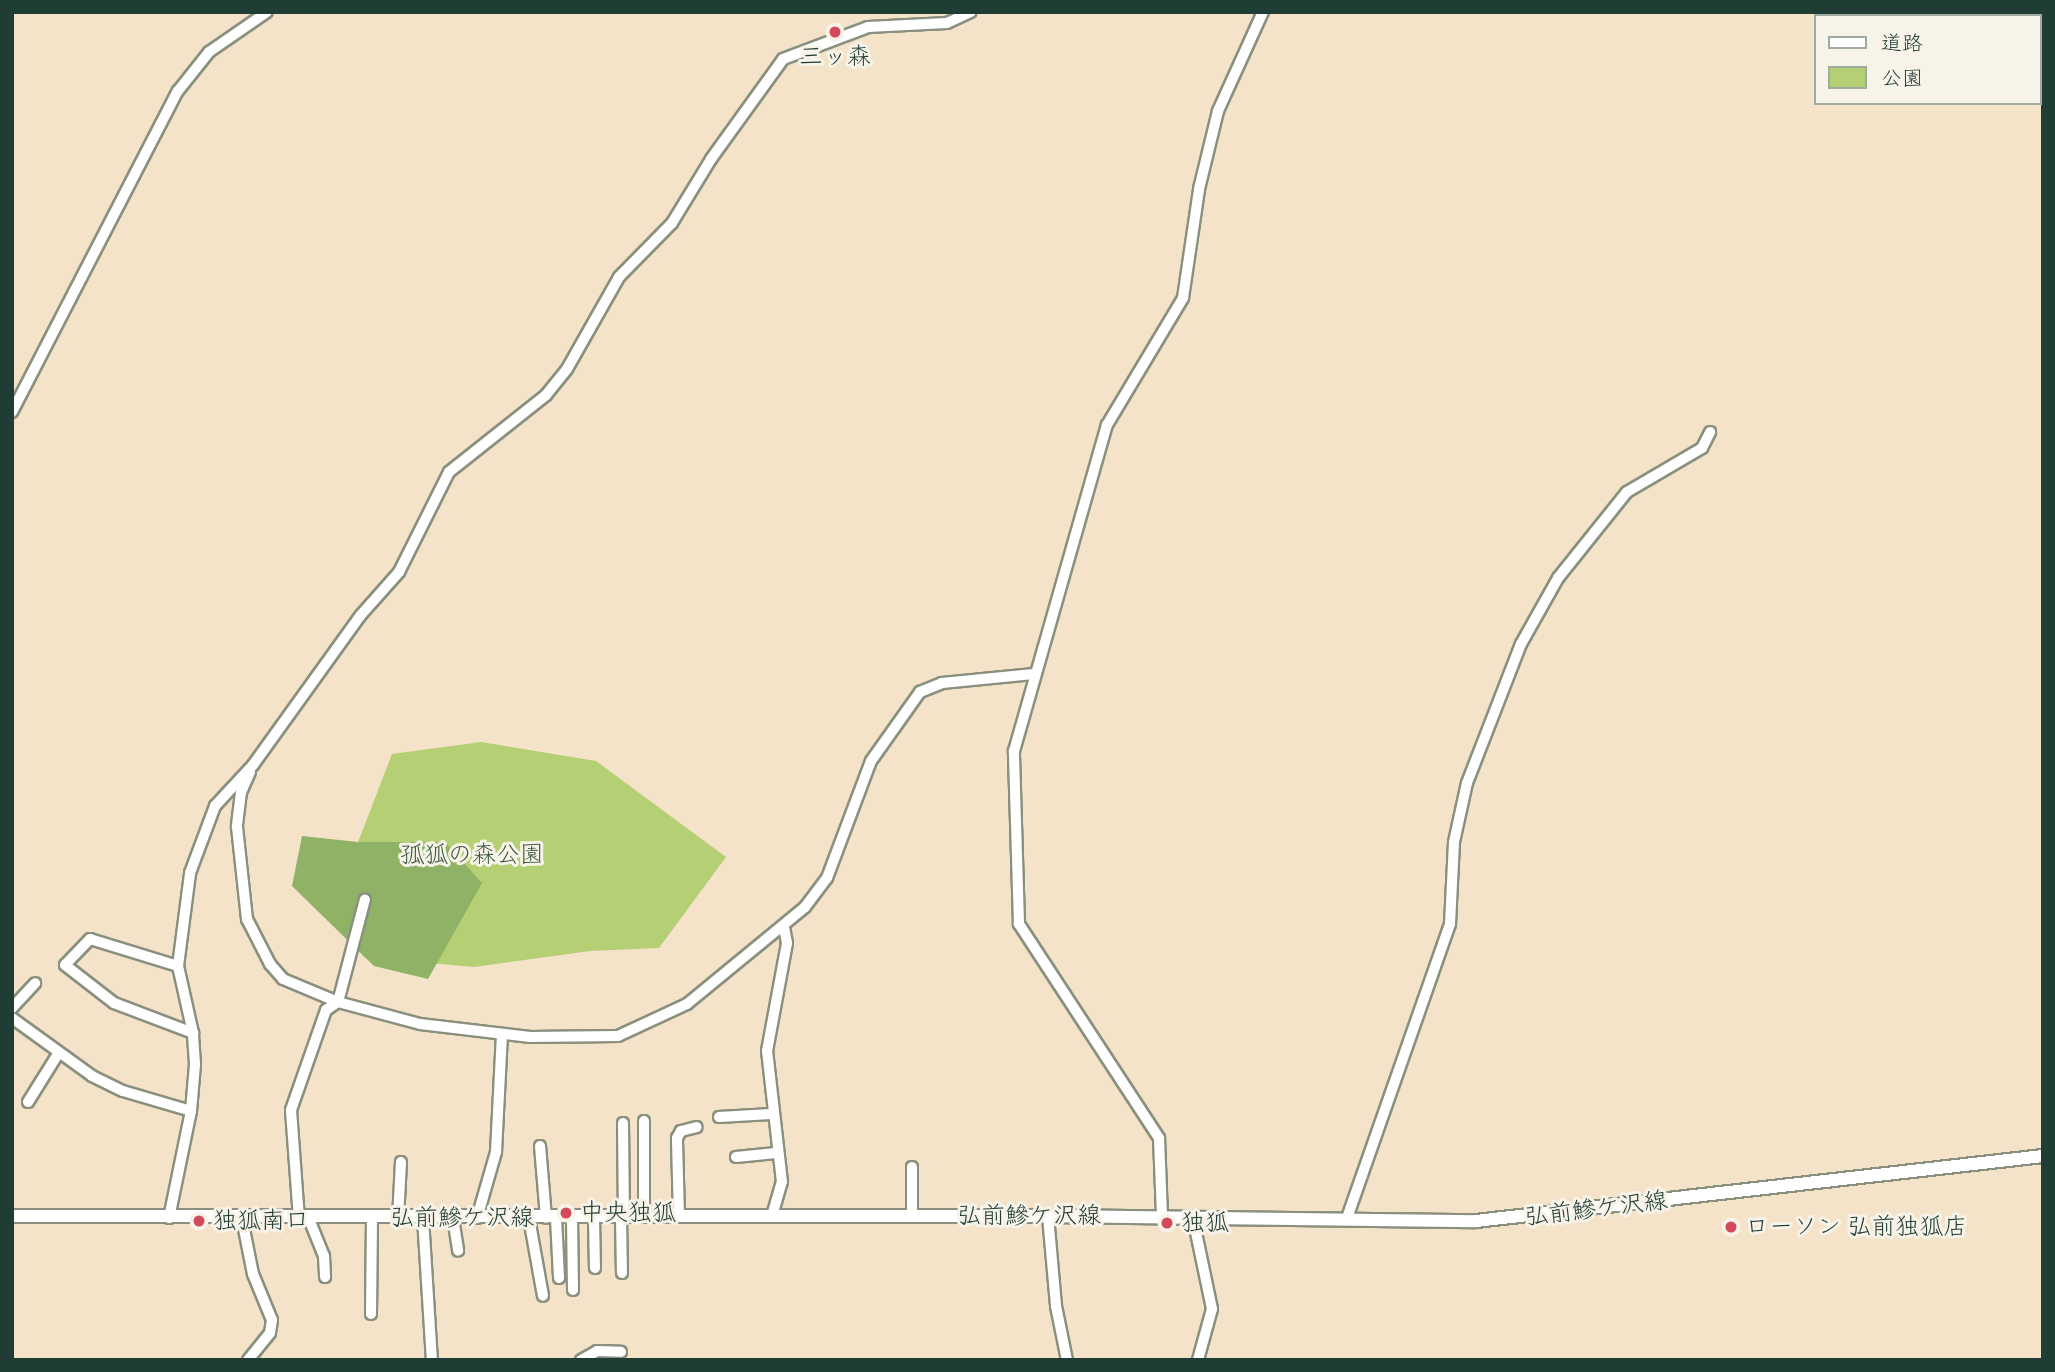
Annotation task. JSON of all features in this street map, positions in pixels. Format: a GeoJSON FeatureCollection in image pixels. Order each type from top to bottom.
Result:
{"type":"FeatureCollection","features":[{"type":"Feature","properties":{"kind":"main road","name":"弘前鰺ケ沢線"},"geometry":{"type":"LineString","coordinates":[[12,1216],[423,1219],[1162,1216],[1496,1221],[2043,1156]]}},
{"type":"Feature","properties":{"kind":"street"},"geometry":{"type":"LineString","coordinates":[[12,412],[178,91],[209,52],[267,12]]}},
{"type":"Feature","properties":{"kind":"street"},"geometry":{"type":"LineString","coordinates":[[169,1218],[191,1111],[193,1033],[178,965],[190,873],[205,826],[228,790],[253,765],[360,616],[399,572],[449,472],[546,395],[568,369],[619,277],[672,223],[783,59],[867,27],[947,23],[971,12]]}},
{"type":"Feature","properties":{"kind":"street"},"geometry":{"type":"LineString","coordinates":[[1162,1216],[1159,1138],[1020,924],[1013,751],[1107,425],[1183,298],[1199,189],[1218,111],[1263,12]]}},
{"type":"Feature","properties":{"kind":"street"},"geometry":{"type":"LineString","coordinates":[[1347,1218],[1450,924],[1454,842],[1467,783],[1521,644],[1558,578],[1627,492],[1702,448],[1710,432]]}},
{"type":"Feature","properties":{"kind":"street"},"geometry":{"type":"LineString","coordinates":[[253,765],[241,792],[237,827],[247,919],[283,979],[338,1002],[420,1024],[502,1035],[618,1036],[687,1004],[783,927],[827,878],[871,761],[920,692],[942,683],[1034,674]]}},
{"type":"Feature","properties":{"kind":"street"},"geometry":{"type":"LineString","coordinates":[[325,1277],[324,1256],[304,1219],[291,1110],[326,1010],[338,1002],[365,899]]}},
{"type":"Feature","properties":{"kind":"street"},"geometry":{"type":"LineString","coordinates":[[772,1216],[782,1182],[771,1114],[767,1051],[787,943],[783,927]]}},
{"type":"Feature","properties":{"kind":"street"},"geometry":{"type":"LineString","coordinates":[[178,965],[90,939],[65,965],[114,1003],[193,1033]]}},
{"type":"Feature","properties":{"kind":"street"},"geometry":{"type":"LineString","coordinates":[[12,1008],[35,983]]}},
{"type":"Feature","properties":{"kind":"street"},"geometry":{"type":"LineString","coordinates":[[12,1018],[58,1054],[123,1091],[191,1111]]}},
{"type":"Feature","properties":{"kind":"street"},"geometry":{"type":"LineString","coordinates":[[477,1218],[496,1152],[502,1035]]}},
{"type":"Feature","properties":{"kind":"street"},"geometry":{"type":"LineString","coordinates":[[28,1102],[58,1054]]}},
{"type":"Feature","properties":{"kind":"street"},"geometry":{"type":"LineString","coordinates":[[719,1117],[771,1114]]}},
{"type":"Feature","properties":{"kind":"street"},"geometry":{"type":"LineString","coordinates":[[644,1121],[644,1217]]}},
{"type":"Feature","properties":{"kind":"street"},"geometry":{"type":"LineString","coordinates":[[622,1273],[623,1123]]}},
{"type":"Feature","properties":{"kind":"street"},"geometry":{"type":"LineString","coordinates":[[679,1217],[677,1138],[681,1131],[697,1127]]}},
{"type":"Feature","properties":{"kind":"street"},"geometry":{"type":"LineString","coordinates":[[540,1146],[559,1278]]}},
{"type":"Feature","properties":{"kind":"street"},"geometry":{"type":"LineString","coordinates":[[736,1157],[776,1153]]}},
{"type":"Feature","properties":{"kind":"street"},"geometry":{"type":"LineString","coordinates":[[398,1219],[401,1162]]}},
{"type":"Feature","properties":{"kind":"street"},"geometry":{"type":"LineString","coordinates":[[912,1167],[912,1216]]}},
{"type":"Feature","properties":{"kind":"street"},"geometry":{"type":"LineString","coordinates":[[1048,1216],[1056,1306],[1067,1360]]}},
{"type":"Feature","properties":{"kind":"street"},"geometry":{"type":"LineString","coordinates":[[1193,1217],[1212,1309],[1198,1360]]}},
{"type":"Feature","properties":{"kind":"street"},"geometry":{"type":"LineString","coordinates":[[453,1218],[458,1251]]}},
{"type":"Feature","properties":{"kind":"street"},"geometry":{"type":"LineString","coordinates":[[529,1218],[543,1296]]}},
{"type":"Feature","properties":{"kind":"street"},"geometry":{"type":"LineString","coordinates":[[572,1218],[573,1290]]}},
{"type":"Feature","properties":{"kind":"street"},"geometry":{"type":"LineString","coordinates":[[594,1218],[595,1268]]}},
{"type":"Feature","properties":{"kind":"street"},"geometry":{"type":"LineString","coordinates":[[242,1219],[253,1274],[272,1320],[270,1333],[247,1360]]}},
{"type":"Feature","properties":{"kind":"street"},"geometry":{"type":"LineString","coordinates":[[372,1219],[372,1314]]}},
{"type":"Feature","properties":{"kind":"street"},"geometry":{"type":"LineString","coordinates":[[423,1219],[432,1360]]}},
{"type":"Feature","properties":{"kind":"street"},"geometry":{"type":"LineString","coordinates":[[581,1360],[597,1352],[621,1352]]}},
{"type":"Feature","properties":{"kind":"green space","name":"孤狐の森公園"},"geometry":{"type":"Polygon","coordinates":[[[481,742],[596,761],[726,857],[659,948],[590,951],[474,967],[363,957],[347,871],[392,754],[481,742]]]}},
{"type":"Feature","properties":{"kind":"green space"},"geometry":{"type":"Polygon","coordinates":[[[302,836],[358,842],[445,842],[482,883],[428,979],[374,966],[292,886],[302,836]]]}},
{"type":"Feature","properties":{"kind":"place","name":"三ッ森"},"geometry":{"type":"Point","coordinates":[835,32]}},
{"type":"Feature","properties":{"kind":"place","name":"中央独狐"},"geometry":{"type":"Point","coordinates":[566,1213]}},
{"type":"Feature","properties":{"kind":"place","name":"独狐南口"},"geometry":{"type":"Point","coordinates":[199,1221]}},
{"type":"Feature","properties":{"kind":"place","name":"独狐"},"geometry":{"type":"Point","coordinates":[1167,1223]}},
{"type":"Feature","properties":{"kind":"place","name":"ローソン 弘前独狐店"},"geometry":{"type":"Point","coordinates":[1731,1227]}}]}
